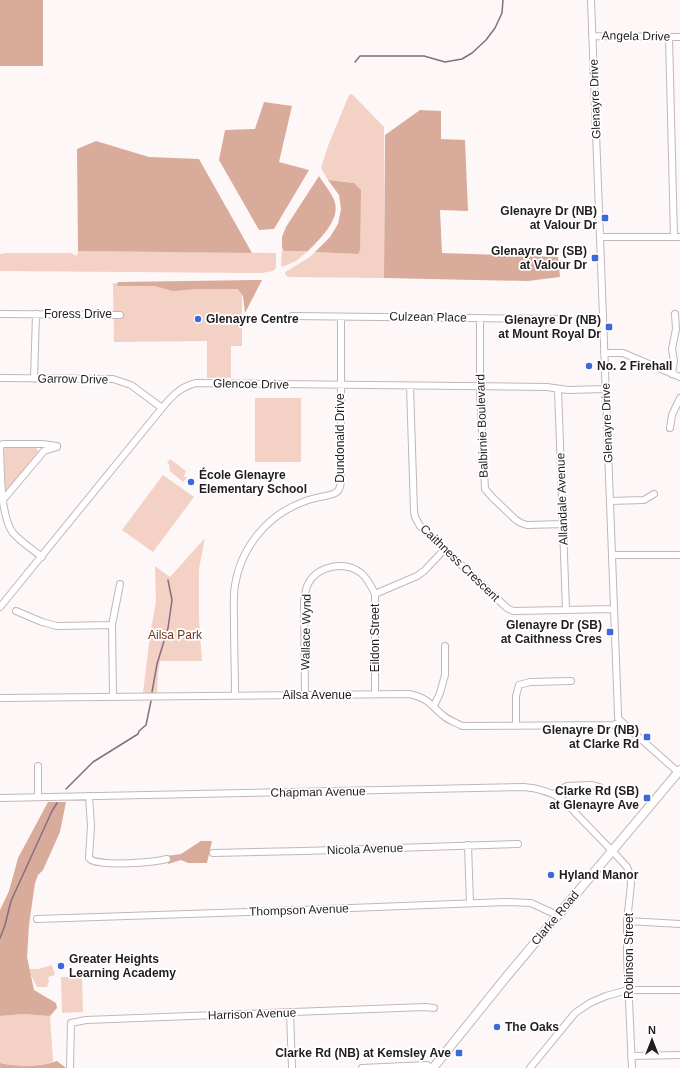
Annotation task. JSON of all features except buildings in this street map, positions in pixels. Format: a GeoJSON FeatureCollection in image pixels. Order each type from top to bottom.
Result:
{"type":"FeatureCollection","features":[{"type":"Feature","properties":{"kind":"main road","name":"Clarke Road"},"geometry":{"type":"LineString","coordinates":[[432,1068],[611,850],[679,771]]}},
{"type":"Feature","properties":{"kind":"street","name":"Glenayre Drive"},"geometry":{"type":"LineString","coordinates":[[591,0],[613,609],[618,714],[622,722]]}},
{"type":"Feature","properties":{"kind":"street","name":"Angela Drive"},"geometry":{"type":"LineString","coordinates":[[592,36],[680,37]]}},
{"type":"Feature","properties":{"kind":"street"},"geometry":{"type":"LineString","coordinates":[[600,237],[677,237],[669,37]]}},
{"type":"Feature","properties":{"kind":"street","name":"Foress Drive"},"geometry":{"type":"LineString","coordinates":[[0,314],[120,315]]}},
{"type":"Feature","properties":{"kind":"street","name":"Foress Drive"},"geometry":{"type":"LineString","coordinates":[[34,378],[36,314]]}},
{"type":"Feature","properties":{"kind":"street"},"geometry":{"type":"LineString","coordinates":[[672,374],[674,361],[672,349],[676,328],[675,314]]}},
{"type":"Feature","properties":{"kind":"street","name":"Culzean Place"},"geometry":{"type":"LineString","coordinates":[[292,316],[564,319]]}},
{"type":"Feature","properties":{"kind":"street","name":"Dundonald Drive"},"geometry":{"type":"LineString","coordinates":[[234,695],[234,591],[241,562],[246,551],[258,534],[273,519],[304,501],[333,494],[340,488],[341,317]]}},
{"type":"Feature","properties":{"kind":"street","name":"Balbirnie Boulevard"},"geometry":{"type":"LineString","coordinates":[[480,318],[484,484],[486,492],[521,523],[563,524]]}},
{"type":"Feature","properties":{"kind":"street"},"geometry":{"type":"LineString","coordinates":[[604,353],[623,353],[680,377]]}},
{"type":"Feature","properties":{"kind":"street","name":"Garrow Drive"},"geometry":{"type":"LineString","coordinates":[[0,378],[113,379],[131,384],[162,408]]}},
{"type":"Feature","properties":{"kind":"street","name":"Glencoe Drive"},"geometry":{"type":"LineString","coordinates":[[0,607],[162,408],[182,387],[196,383],[547,387],[568,390],[605,389]]}},
{"type":"Feature","properties":{"kind":"street","name":"Caithness Crescent"},"geometry":{"type":"LineString","coordinates":[[410,386],[415,517],[420,526],[507,608],[513,611],[613,609]]}},
{"type":"Feature","properties":{"kind":"street","name":"Allandale Avenue"},"geometry":{"type":"LineString","coordinates":[[558,389],[566,610]]}},
{"type":"Feature","properties":{"kind":"street"},"geometry":{"type":"LineString","coordinates":[[670,428],[672,415],[680,398]]}},
{"type":"Feature","properties":{"kind":"street"},"geometry":{"type":"LineString","coordinates":[[2,501],[44,451],[57,446],[42,444],[1,445],[2,501],[4,518],[13,533],[42,557]]}},
{"type":"Feature","properties":{"kind":"street"},"geometry":{"type":"LineString","coordinates":[[610,501],[644,500],[654,494]]}},
{"type":"Feature","properties":{"kind":"street","name":"Eildon Street"},"geometry":{"type":"LineString","coordinates":[[375,694],[375,594],[417,576],[424,571],[444,550]]}},
{"type":"Feature","properties":{"kind":"street"},"geometry":{"type":"LineString","coordinates":[[612,555],[680,555]]}},
{"type":"Feature","properties":{"kind":"street","name":"Wallace Wynd"},"geometry":{"type":"LineString","coordinates":[[305,694],[305,598],[308,584],[319,572],[334,566],[343,566],[352,568],[361,573],[369,582],[375,594]]}},
{"type":"Feature","properties":{"kind":"street"},"geometry":{"type":"LineString","coordinates":[[112,696],[112,625],[120,584]]}},
{"type":"Feature","properties":{"kind":"street"},"geometry":{"type":"LineString","coordinates":[[16,611],[42,622],[57,626],[112,625]]}},
{"type":"Feature","properties":{"kind":"street"},"geometry":{"type":"LineString","coordinates":[[434,706],[445,675],[445,646]]}},
{"type":"Feature","properties":{"kind":"street"},"geometry":{"type":"LineString","coordinates":[[516,726],[516,696],[519,685],[530,682],[571,681]]}},
{"type":"Feature","properties":{"kind":"street","name":"Ailsa Avenue"},"geometry":{"type":"LineString","coordinates":[[0,698],[409,694],[418,696],[434,706],[446,718],[462,726],[612,725],[622,722]]}},
{"type":"Feature","properties":{"kind":"street"},"geometry":{"type":"LineString","coordinates":[[622,722],[679,771]]}},
{"type":"Feature","properties":{"kind":"street"},"geometry":{"type":"LineString","coordinates":[[38,766],[38,797]]}},
{"type":"Feature","properties":{"kind":"street"},"geometry":{"type":"LineString","coordinates":[[553,794],[567,786],[591,784],[599,787]]}},
{"type":"Feature","properties":{"kind":"street","name":"Chapman Avenue"},"geometry":{"type":"LineString","coordinates":[[0,798],[524,787],[539,789],[562,799],[611,850]]}},
{"type":"Feature","properties":{"kind":"street"},"geometry":{"type":"LineString","coordinates":[[89,796],[91,826],[89,858],[91,860],[101,863],[147,862],[167,859]]}},
{"type":"Feature","properties":{"kind":"street","name":"Nicola Avenue"},"geometry":{"type":"LineString","coordinates":[[212,853],[518,844]]}},
{"type":"Feature","properties":{"kind":"street"},"geometry":{"type":"LineString","coordinates":[[468,845],[470,903]]}},
{"type":"Feature","properties":{"kind":"street","name":"Robinson Street"},"geometry":{"type":"LineString","coordinates":[[611,850],[627,867],[631,884],[627,956],[632,1068]]}},
{"type":"Feature","properties":{"kind":"street","name":"Thompson Avenue"},"geometry":{"type":"LineString","coordinates":[[37,919],[506,902],[531,903],[557,915]]}},
{"type":"Feature","properties":{"kind":"street"},"geometry":{"type":"LineString","coordinates":[[628,921],[680,924]]}},
{"type":"Feature","properties":{"kind":"street"},"geometry":{"type":"LineString","coordinates":[[534,1066],[579,1009],[602,997],[628,990],[680,990]]}},
{"type":"Feature","properties":{"kind":"street","name":"Harrison Avenue"},"geometry":{"type":"LineString","coordinates":[[70,1068],[71,1023],[94,1020],[290,1013],[425,1006],[434,1008]]}},
{"type":"Feature","properties":{"kind":"street"},"geometry":{"type":"LineString","coordinates":[[290,1013],[292,1068]]}},
{"type":"Feature","properties":{"kind":"street"},"geometry":{"type":"LineString","coordinates":[[631,1056],[680,1055]]}},
{"type":"Feature","properties":{"kind":"street"},"geometry":{"type":"LineString","coordinates":[[362,1068],[427,1065],[432,1068]]}},
{"type":"Feature","properties":{"kind":"green space"},"geometry":{"type":"Polygon","coordinates":[[[351,94],[384,127],[384,278],[288,277],[285,272],[310,257],[315,252],[358,254],[354,183],[328,180],[321,168],[328,146],[349,95],[351,94]]]}},
{"type":"Feature","properties":{"kind":"green space"},"geometry":{"type":"Polygon","coordinates":[[[282,247],[284,251],[308,251],[296,261],[282,267],[282,247]]]}},
{"type":"Feature","properties":{"kind":"green space"},"geometry":{"type":"Polygon","coordinates":[[[78,251],[276,253],[276,268],[273,271],[262,273],[0,271],[0,254],[71,253],[77,256],[78,251]]]}},
{"type":"Feature","properties":{"kind":"green space"},"geometry":{"type":"Polygon","coordinates":[[[242,282],[242,346],[231,346],[231,378],[207,378],[207,341],[114,342],[113,283],[242,282]]]}},
{"type":"Feature","properties":{"kind":"green space"},"geometry":{"type":"Polygon","coordinates":[[[255,398],[301,398],[301,462],[255,462],[255,398]]]}},
{"type":"Feature","properties":{"kind":"green space"},"geometry":{"type":"Polygon","coordinates":[[[34,447],[38,450],[38,456],[9,490],[6,490],[4,451],[5,448],[34,447]]]}},
{"type":"Feature","properties":{"kind":"green space"},"geometry":{"type":"Polygon","coordinates":[[[170,459],[186,471],[184,476],[187,478],[183,482],[170,471],[169,464],[167,463],[170,459]]]}},
{"type":"Feature","properties":{"kind":"green space"},"geometry":{"type":"Polygon","coordinates":[[[163,475],[194,497],[153,552],[122,530],[163,475]]]}},
{"type":"Feature","properties":{"kind":"green space","name":"Ailsa Park"},"geometry":{"type":"Polygon","coordinates":[[[205,538],[199,569],[199,620],[202,661],[160,661],[157,693],[143,693],[156,601],[155,566],[170,577],[205,538]]]}},
{"type":"Feature","properties":{"kind":"green space"},"geometry":{"type":"Polygon","coordinates":[[[52,965],[55,975],[48,977],[49,981],[47,987],[37,987],[29,969],[38,969],[52,965]]]}},
{"type":"Feature","properties":{"kind":"green space"},"geometry":{"type":"Polygon","coordinates":[[[61,977],[82,977],[83,1012],[62,1013],[61,977]]]}},
{"type":"Feature","properties":{"kind":"green space"},"geometry":{"type":"Polygon","coordinates":[[[23,1014],[50,1016],[53,1062],[26,1066],[0,1063],[0,1016],[23,1014]]]}},
{"type":"Feature","properties":{"kind":"shaded area"},"geometry":{"type":"Polygon","coordinates":[[[0,0],[43,0],[43,66],[0,66],[0,0]]]}},
{"type":"Feature","properties":{"kind":"shaded area"},"geometry":{"type":"Polygon","coordinates":[[[264,102],[292,106],[279,162],[309,170],[274,229],[259,230],[219,160],[225,130],[255,129],[264,102]]]}},
{"type":"Feature","properties":{"kind":"shaded area"},"geometry":{"type":"Polygon","coordinates":[[[420,110],[441,111],[441,139],[465,140],[468,211],[440,210],[442,253],[558,257],[560,277],[528,281],[384,278],[385,135],[420,110]]]}},
{"type":"Feature","properties":{"kind":"shaded area"},"geometry":{"type":"Polygon","coordinates":[[[96,141],[149,157],[199,159],[252,253],[78,251],[77,149],[96,141]]]}},
{"type":"Feature","properties":{"kind":"shaded area"},"geometry":{"type":"Polygon","coordinates":[[[319,176],[334,200],[336,207],[332,221],[324,234],[308,251],[284,251],[282,247],[282,237],[286,227],[319,176]]]}},
{"type":"Feature","properties":{"kind":"shaded area"},"geometry":{"type":"Polygon","coordinates":[[[328,180],[354,183],[361,190],[360,250],[358,254],[315,252],[330,237],[338,224],[341,209],[339,195],[328,180]]]}},
{"type":"Feature","properties":{"kind":"shaded area"},"geometry":{"type":"Polygon","coordinates":[[[262,280],[245,313],[243,296],[238,289],[196,289],[173,291],[155,286],[117,286],[118,282],[262,280]]]}},
{"type":"Feature","properties":{"kind":"shaded area"},"geometry":{"type":"Polygon","coordinates":[[[48,802],[66,802],[60,832],[43,870],[38,875],[35,883],[29,925],[27,957],[34,990],[56,1003],[57,1008],[50,1016],[23,1014],[0,1016],[0,910],[9,891],[18,858],[48,802]]]}},
{"type":"Feature","properties":{"kind":"shaded area"},"geometry":{"type":"Polygon","coordinates":[[[201,841],[212,841],[207,863],[188,863],[181,860],[168,864],[167,856],[181,854],[201,841]]]}},
{"type":"Feature","properties":{"kind":"shaded area"},"geometry":{"type":"Polygon","coordinates":[[[57,1061],[66,1068],[0,1068],[0,1063],[29,1066],[57,1061]]]}},
{"type":"Feature","properties":{"kind":"waterway"},"geometry":{"type":"LineString","coordinates":[[355,62],[360,56],[424,56],[445,62],[462,59],[472,53],[486,40],[495,28],[502,13],[503,0]]}},
{"type":"Feature","properties":{"kind":"waterway"},"geometry":{"type":"LineString","coordinates":[[152,692],[157,664],[168,628],[172,600],[168,580]]}},
{"type":"Feature","properties":{"kind":"waterway"},"geometry":{"type":"LineString","coordinates":[[66,789],[93,762],[138,734],[139,731],[146,725],[151,701]]}},
{"type":"Feature","properties":{"kind":"waterway"},"geometry":{"type":"LineString","coordinates":[[0,938],[11,901],[57,803]]}},
{"type":"Feature","properties":{"kind":"place","name":"Glenayre Dr (NB) at Valour Dr"},"geometry":{"type":"Point","coordinates":[605,218]}},
{"type":"Feature","properties":{"kind":"place","name":"Glenayre Dr (SB) at Valour Dr"},"geometry":{"type":"Point","coordinates":[595,258]}},
{"type":"Feature","properties":{"kind":"place","name":"Glenayre Centre"},"geometry":{"type":"Point","coordinates":[198,319]}},
{"type":"Feature","properties":{"kind":"place","name":"Glenayre Dr (NB) at Mount Royal Dr"},"geometry":{"type":"Point","coordinates":[609,327]}},
{"type":"Feature","properties":{"kind":"place","name":"No. 2 Firehall"},"geometry":{"type":"Point","coordinates":[589,366]}},
{"type":"Feature","properties":{"kind":"place","name":"École Glenayre Elementary School"},"geometry":{"type":"Point","coordinates":[191,482]}},
{"type":"Feature","properties":{"kind":"place","name":"Glenayre Dr (SB) at Caithness Cres"},"geometry":{"type":"Point","coordinates":[610,632]}},
{"type":"Feature","properties":{"kind":"place","name":"Glenayre Dr (NB) at Clarke Rd"},"geometry":{"type":"Point","coordinates":[647,737]}},
{"type":"Feature","properties":{"kind":"place","name":"Clarke Rd (SB) at Glenayre Ave"},"geometry":{"type":"Point","coordinates":[647,798]}},
{"type":"Feature","properties":{"kind":"place","name":"Hyland Manor"},"geometry":{"type":"Point","coordinates":[551,875]}},
{"type":"Feature","properties":{"kind":"place","name":"Greater Heights Learning Academy"},"geometry":{"type":"Point","coordinates":[61,966]}},
{"type":"Feature","properties":{"kind":"place","name":"The Oaks"},"geometry":{"type":"Point","coordinates":[497,1027]}},
{"type":"Feature","properties":{"kind":"place","name":"Clarke Rd (NB) at Kemsley Ave"},"geometry":{"type":"Point","coordinates":[459,1053]}}]}
